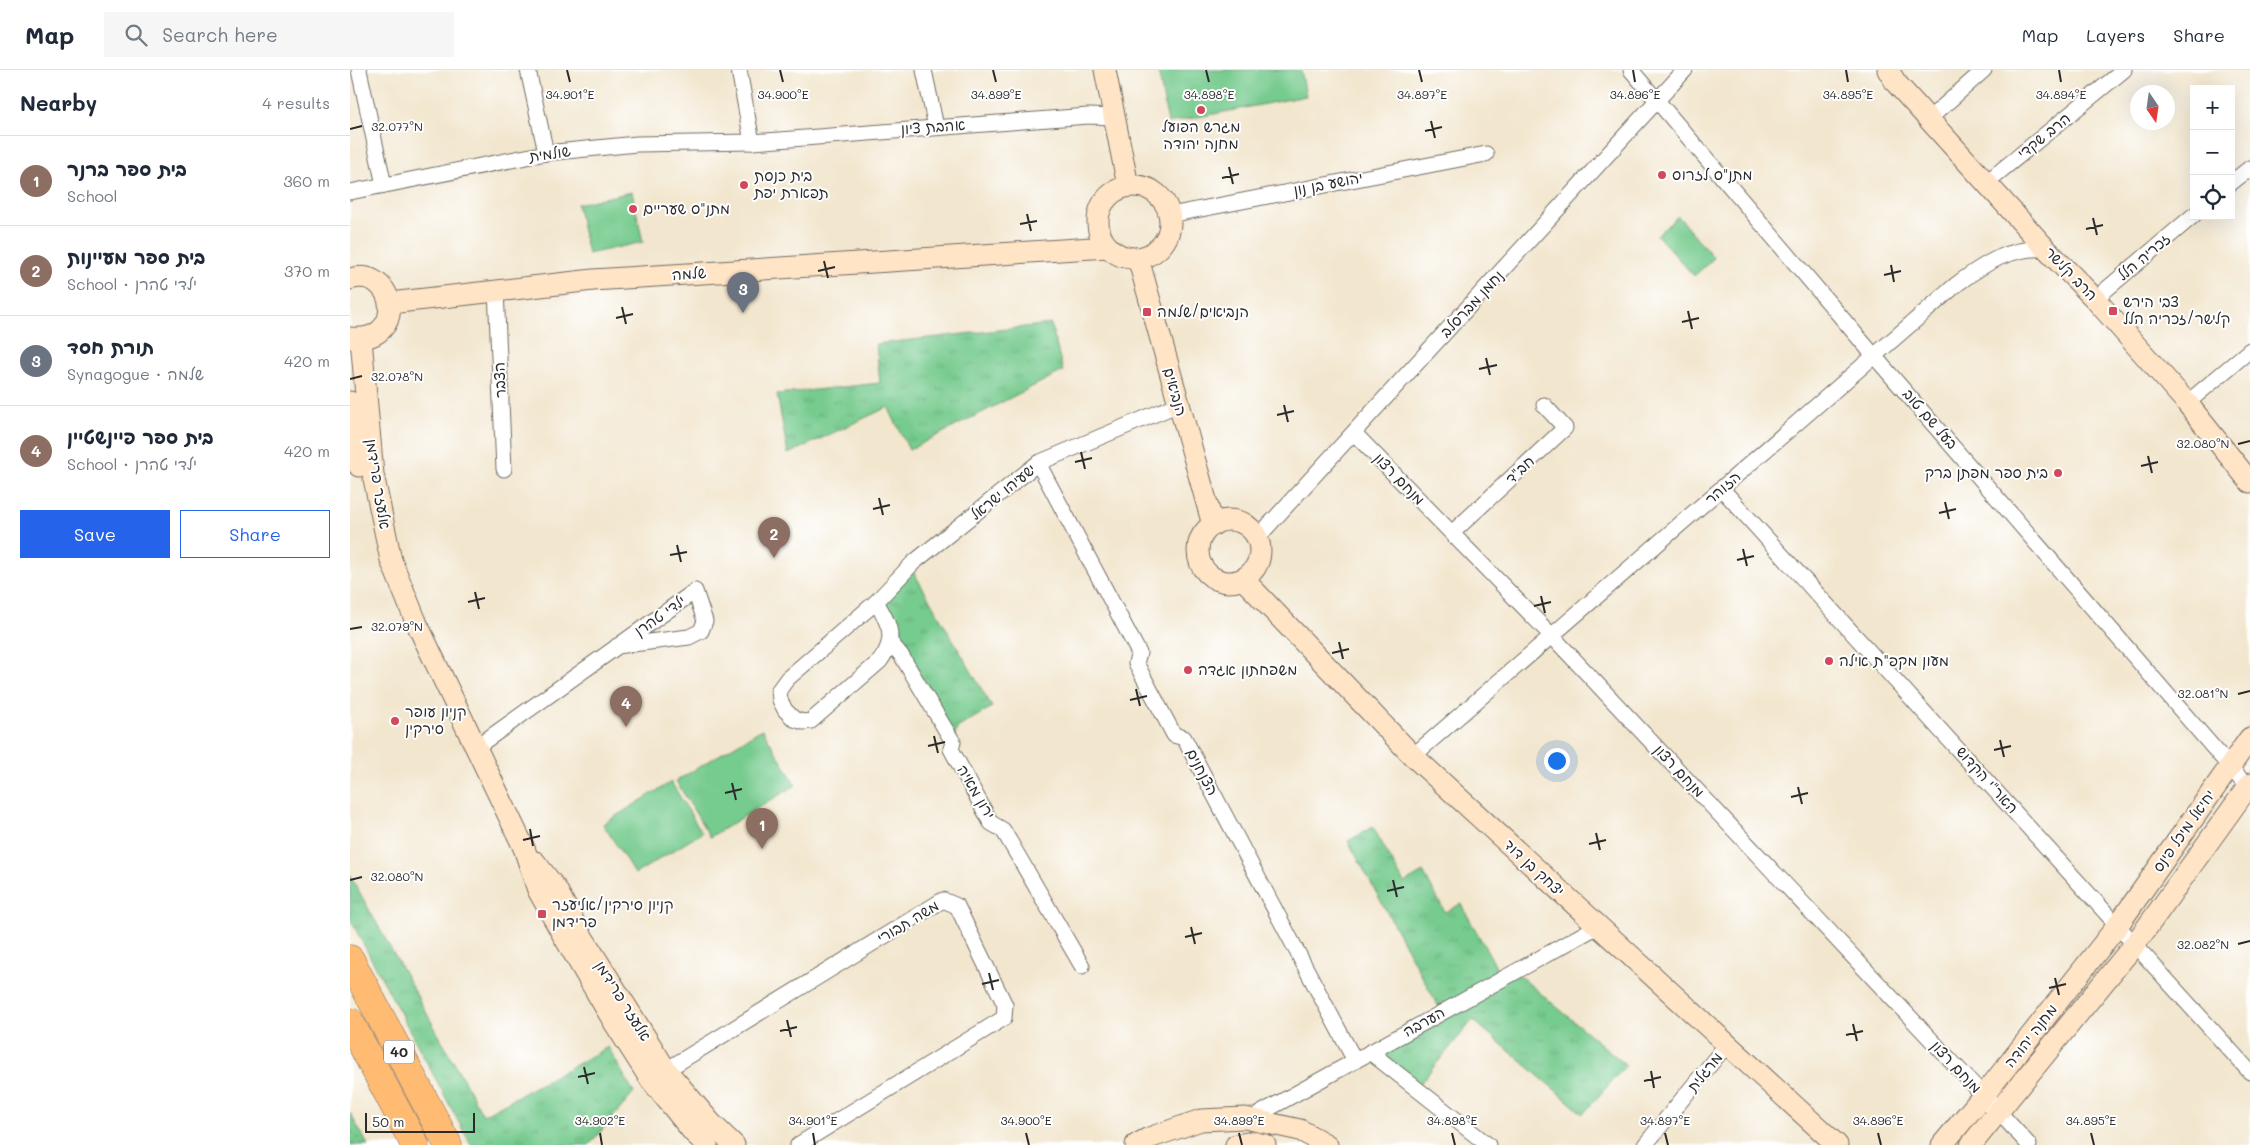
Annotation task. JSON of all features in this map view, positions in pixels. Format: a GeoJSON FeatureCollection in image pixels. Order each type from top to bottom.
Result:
{"type":"FeatureCollection","features":[{"type":"Feature","properties":{"kind":"highway","name":"40"},"geometry":{"type":"LineString","coordinates":[[350,959],[448,1145]]}},
{"type":"Feature","properties":{"kind":"highway","name":"40"},"geometry":{"type":"LineString","coordinates":[[350,1022],[415,1145]]}},
{"type":"Feature","properties":{"kind":"street"},"geometry":{"type":"LineString","coordinates":[[359,70],[384,185]]}},
{"type":"Feature","properties":{"kind":"street"},"geometry":{"type":"LineString","coordinates":[[528,70],[546,153]]}},
{"type":"Feature","properties":{"kind":"street"},"geometry":{"type":"LineString","coordinates":[[739,70],[752,142]]}},
{"type":"Feature","properties":{"kind":"street"},"geometry":{"type":"LineString","coordinates":[[924,70],[936,127]]}},
{"type":"Feature","properties":{"kind":"street"},"geometry":{"type":"LineString","coordinates":[[1105,70],[1128,186]]}},
{"type":"Feature","properties":{"kind":"street","name":"בעל שם טוב"},"geometry":{"type":"LineString","coordinates":[[1630,70],[1875,357],[2249,787]]}},
{"type":"Feature","properties":{"kind":"street","name":"נחמן מברסלב"},"geometry":{"type":"LineString","coordinates":[[1257,538],[1658,102],[1685,70]]}},
{"type":"Feature","properties":{"kind":"street","name":"הרב קלישר"},"geometry":{"type":"LineString","coordinates":[[1888,70],[1896,82],[2046,249],[2095,299],[2187,403],[2250,482]]}},
{"type":"Feature","properties":{"kind":"street"},"geometry":{"type":"LineString","coordinates":[[1930,118],[1984,70]]}},
{"type":"Feature","properties":{"kind":"street","name":"הרב שקדי"},"geometry":{"type":"LineString","coordinates":[[1987,182],[2124,70]]}},
{"type":"Feature","properties":{"kind":"street","name":"אהבת ציון"},"geometry":{"type":"LineString","coordinates":[[752,142],[1088,116],[1114,117]]}},
{"type":"Feature","properties":{"kind":"street","name":"שולמית"},"geometry":{"type":"LineString","coordinates":[[350,192],[546,153],[637,144],[752,142]]}},
{"type":"Feature","properties":{"kind":"street","name":"יהושע בן נון"},"geometry":{"type":"LineString","coordinates":[[1170,215],[1486,154]]}},
{"type":"Feature","properties":{"kind":"street"},"geometry":{"type":"LineString","coordinates":[[2235,181],[2250,168]]}},
{"type":"Feature","properties":{"kind":"street"},"geometry":{"type":"LineString","coordinates":[[1128,186],[1148,189],[1158,195],[1166,204],[1170,215],[1170,227],[1163,243],[1150,255],[1138,258],[1122,256],[1108,247],[1099,228],[1102,207],[1116,191],[1128,186]]}},
{"type":"Feature","properties":{"kind":"street","name":"זכריה הלל"},"geometry":{"type":"LineString","coordinates":[[2095,299],[2190,218]]}},
{"type":"Feature","properties":{"kind":"street","name":"שלמה"},"geometry":{"type":"LineString","coordinates":[[390,303],[594,280],[1108,247]]}},
{"type":"Feature","properties":{"kind":"street","name":"הזוהר"},"geometry":{"type":"LineString","coordinates":[[1413,756],[1957,284],[1987,262],[2030,248],[2046,249]]}},
{"type":"Feature","properties":{"kind":"street","name":"הנביאים"},"geometry":{"type":"LineString","coordinates":[[1138,258],[1213,525]]}},
{"type":"Feature","properties":{"kind":"street"},"geometry":{"type":"LineString","coordinates":[[350,279],[363,277],[373,280],[384,290],[390,303],[390,314],[386,325],[378,333],[355,339]]}},
{"type":"Feature","properties":{"kind":"street","name":"הצבר"},"geometry":{"type":"LineString","coordinates":[[496,290],[504,469]]}},
{"type":"Feature","properties":{"kind":"street","name":"אלעזר פרידמן"},"geometry":{"type":"LineString","coordinates":[[355,339],[373,474],[392,560],[414,617],[524,848],[538,890],[614,1022],[658,1075],[734,1145]]}},
{"type":"Feature","properties":{"kind":"street"},"geometry":{"type":"LineString","coordinates":[[2187,403],[2250,350]]}},
{"type":"Feature","properties":{"kind":"street","name":"אלעזר פרידמן"},"geometry":{"type":"LineString","coordinates":[[350,402],[359,464],[382,564],[386,577],[414,617]]}},
{"type":"Feature","properties":{"kind":"street","name":"ישעיהו ישראל"},"geometry":{"type":"LineString","coordinates":[[891,643],[880,661],[811,721],[803,722],[794,719],[785,710],[780,700],[779,690],[787,679],[876,602],[912,563],[1038,463],[1179,404]]}},
{"type":"Feature","properties":{"kind":"street","name":"חב\"ד"},"geometry":{"type":"LineString","coordinates":[[1452,533],[1565,428],[1544,405]]}},
{"type":"Feature","properties":{"kind":"street","name":"מנחם רצון"},"geometry":{"type":"LineString","coordinates":[[1354,433],[1552,636],[1977,1103],[1990,1100],[2002,1106]]}},
{"type":"Feature","properties":{"kind":"street","name":"הצנחנים"},"geometry":{"type":"LineString","coordinates":[[1038,463],[1139,653],[1136,663],[1170,728],[1174,735],[1184,738],[1355,1061]]}},
{"type":"Feature","properties":{"kind":"street","name":"האר\"י הקדוש"},"geometry":{"type":"LineString","coordinates":[[1722,488],[2250,1072]]}},
{"type":"Feature","properties":{"kind":"street"},"geometry":{"type":"LineString","coordinates":[[1232,520],[1242,523],[1251,529],[1257,538],[1260,553],[1258,564],[1243,579],[1227,582],[1217,579],[1208,574],[1202,565],[1198,552],[1200,542],[1205,532],[1213,525],[1232,520]]}},
{"type":"Feature","properties":{"kind":"street","name":"יצחק בן דוד"},"geometry":{"type":"LineString","coordinates":[[1243,579],[1413,756],[1837,1145]]}},
{"type":"Feature","properties":{"kind":"street","name":"ילדי טהרן"},"geometry":{"type":"LineString","coordinates":[[475,748],[617,646],[695,591],[705,622],[702,631],[689,637],[617,646]]}},
{"type":"Feature","properties":{"kind":"street"},"geometry":{"type":"LineString","coordinates":[[876,602],[889,629],[891,643]]}},
{"type":"Feature","properties":{"kind":"street","name":"ירון מאיה"},"geometry":{"type":"LineString","coordinates":[[891,643],[902,655],[953,742],[951,749],[992,823],[1003,830],[1082,966]]}},
{"type":"Feature","properties":{"kind":"street","name":"יחיאל מיכל פינס"},"geometry":{"type":"LineString","coordinates":[[2118,925],[2250,738]]}},
{"type":"Feature","properties":{"kind":"street","name":"יחיאל מיכל פינס"},"geometry":{"type":"LineString","coordinates":[[2135,944],[2249,787]]}},
{"type":"Feature","properties":{"kind":"street","name":"משה תבורי"},"geometry":{"type":"LineString","coordinates":[[658,1075],[943,900],[957,906],[1005,1005],[1004,1018],[798,1145]]}},
{"type":"Feature","properties":{"kind":"street","name":"מחנה יהודה"},"geometry":{"type":"LineString","coordinates":[[1942,1145],[2118,925]]}},
{"type":"Feature","properties":{"kind":"street","name":"הערבה"},"geometry":{"type":"LineString","coordinates":[[1250,1118],[1598,926]]}},
{"type":"Feature","properties":{"kind":"street","name":"מחנה יהודה"},"geometry":{"type":"LineString","coordinates":[[1970,1145],[2135,944]]}},
{"type":"Feature","properties":{"kind":"street","name":"מרגלית"},"geometry":{"type":"LineString","coordinates":[[1645,1145],[1727,1044]]}},
{"type":"Feature","properties":{"kind":"street"},"geometry":{"type":"LineString","coordinates":[[1370,1052],[1488,1145]]}},
{"type":"Feature","properties":{"kind":"street","name":"אלעזר פרידמן"},"geometry":{"type":"LineString","coordinates":[[658,1075],[693,1132],[707,1145]]}},
{"type":"Feature","properties":{"kind":"street"},"geometry":{"type":"LineString","coordinates":[[2002,1106],[2029,1145]]}},
{"type":"Feature","properties":{"kind":"street"},"geometry":{"type":"LineString","coordinates":[[1136,1145],[1149,1138],[1201,1120],[1250,1118],[1300,1130],[1326,1145]]}},
{"type":"Feature","properties":{"kind":"street"},"geometry":{"type":"LineString","coordinates":[[1236,1145],[1252,1142],[1265,1145]]}},
{"type":"Feature","properties":{"kind":"green space","name":"מגרש הפועל מחנה יהודה"},"geometry":{"type":"Polygon","coordinates":[[[1158,70],[1301,70],[1306,96],[1168,123],[1158,70]]]}},
{"type":"Feature","properties":{"kind":"green space"},"geometry":{"type":"Polygon","coordinates":[[[632,192],[643,242],[588,254],[577,204],[632,192]]]}},
{"type":"Feature","properties":{"kind":"green space"},"geometry":{"type":"Polygon","coordinates":[[[1678,216],[1714,258],[1694,276],[1657,235],[1678,216]]]}},
{"type":"Feature","properties":{"kind":"green space"},"geometry":{"type":"Polygon","coordinates":[[[1051,324],[1063,371],[909,450],[888,407],[788,454],[777,394],[880,383],[876,344],[1051,324]]]}},
{"type":"Feature","properties":{"kind":"green space"},"geometry":{"type":"Polygon","coordinates":[[[910,566],[992,707],[957,728],[953,742],[883,614],[884,591],[910,566]]]}},
{"type":"Feature","properties":{"kind":"green space"},"geometry":{"type":"Polygon","coordinates":[[[762,729],[796,785],[710,837],[676,781],[762,729]]]}},
{"type":"Feature","properties":{"kind":"green space"},"geometry":{"type":"Polygon","coordinates":[[[671,782],[702,833],[635,874],[603,824],[671,782]]]}},
{"type":"Feature","properties":{"kind":"green space"},"geometry":{"type":"Polygon","coordinates":[[[1373,827],[1404,883],[1423,872],[1445,912],[1461,904],[1503,979],[1515,972],[1626,1065],[1583,1114],[1473,1020],[1416,1088],[1370,1052],[1442,1013],[1348,841],[1373,827]]]}},
{"type":"Feature","properties":{"kind":"green space"},"geometry":{"type":"Polygon","coordinates":[[[350,875],[483,1115],[608,1047],[634,1093],[589,1145],[471,1145],[350,919],[350,875]]]}},
{"type":"Feature","properties":{"kind":"green space"},"geometry":{"type":"Polygon","coordinates":[[[350,1113],[368,1145],[350,1145],[350,1113]]]}},
{"type":"Feature","properties":{"kind":"place","name":"מגרש הפועל מחנה יהודה"},"geometry":{"type":"Point","coordinates":[1201,110]}},
{"type":"Feature","properties":{"kind":"place","name":"מתנ\"ס לזרוס"},"geometry":{"type":"Point","coordinates":[1662,175]}},
{"type":"Feature","properties":{"kind":"place","name":"בית כנסת תפארת יפת"},"geometry":{"type":"Point","coordinates":[744,185]}},
{"type":"Feature","properties":{"kind":"place","name":"מתנ\"ס שעריים"},"geometry":{"type":"Point","coordinates":[633,209]}},
{"type":"Feature","properties":{"kind":"place","name":"צבי הירש קלישר/זכריה הלל"},"geometry":{"type":"Point","coordinates":[2113,311]}},
{"type":"Feature","properties":{"kind":"place","name":"הנביאים/שלמה"},"geometry":{"type":"Point","coordinates":[1147,312]}},
{"type":"Feature","properties":{"kind":"place","name":"תורת חסד"},"geometry":{"type":"Point","coordinates":[743,313]}},
{"type":"Feature","properties":{"kind":"place","name":"בית ספר מפתן ברק"},"geometry":{"type":"Point","coordinates":[2058,473]}},
{"type":"Feature","properties":{"kind":"place","name":"בית ספר מעיינות"},"geometry":{"type":"Point","coordinates":[774,558]}},
{"type":"Feature","properties":{"kind":"place","name":"מעון מקפ\"ת אילה"},"geometry":{"type":"Point","coordinates":[1829,661]}},
{"type":"Feature","properties":{"kind":"place","name":"משפחתון אגדה"},"geometry":{"type":"Point","coordinates":[1188,670]}},
{"type":"Feature","properties":{"kind":"place","name":"קניון עופר סירקין"},"geometry":{"type":"Point","coordinates":[395,721]}},
{"type":"Feature","properties":{"kind":"place","name":"בית ספר פיינשטיין"},"geometry":{"type":"Point","coordinates":[626,727]}},
{"type":"Feature","properties":{"kind":"place","name":"בית ספר ברנר"},"geometry":{"type":"Point","coordinates":[762,849]}},
{"type":"Feature","properties":{"kind":"place","name":"קניון סירקין/אליעזר פרידמן"},"geometry":{"type":"Point","coordinates":[542,914]}}]}
